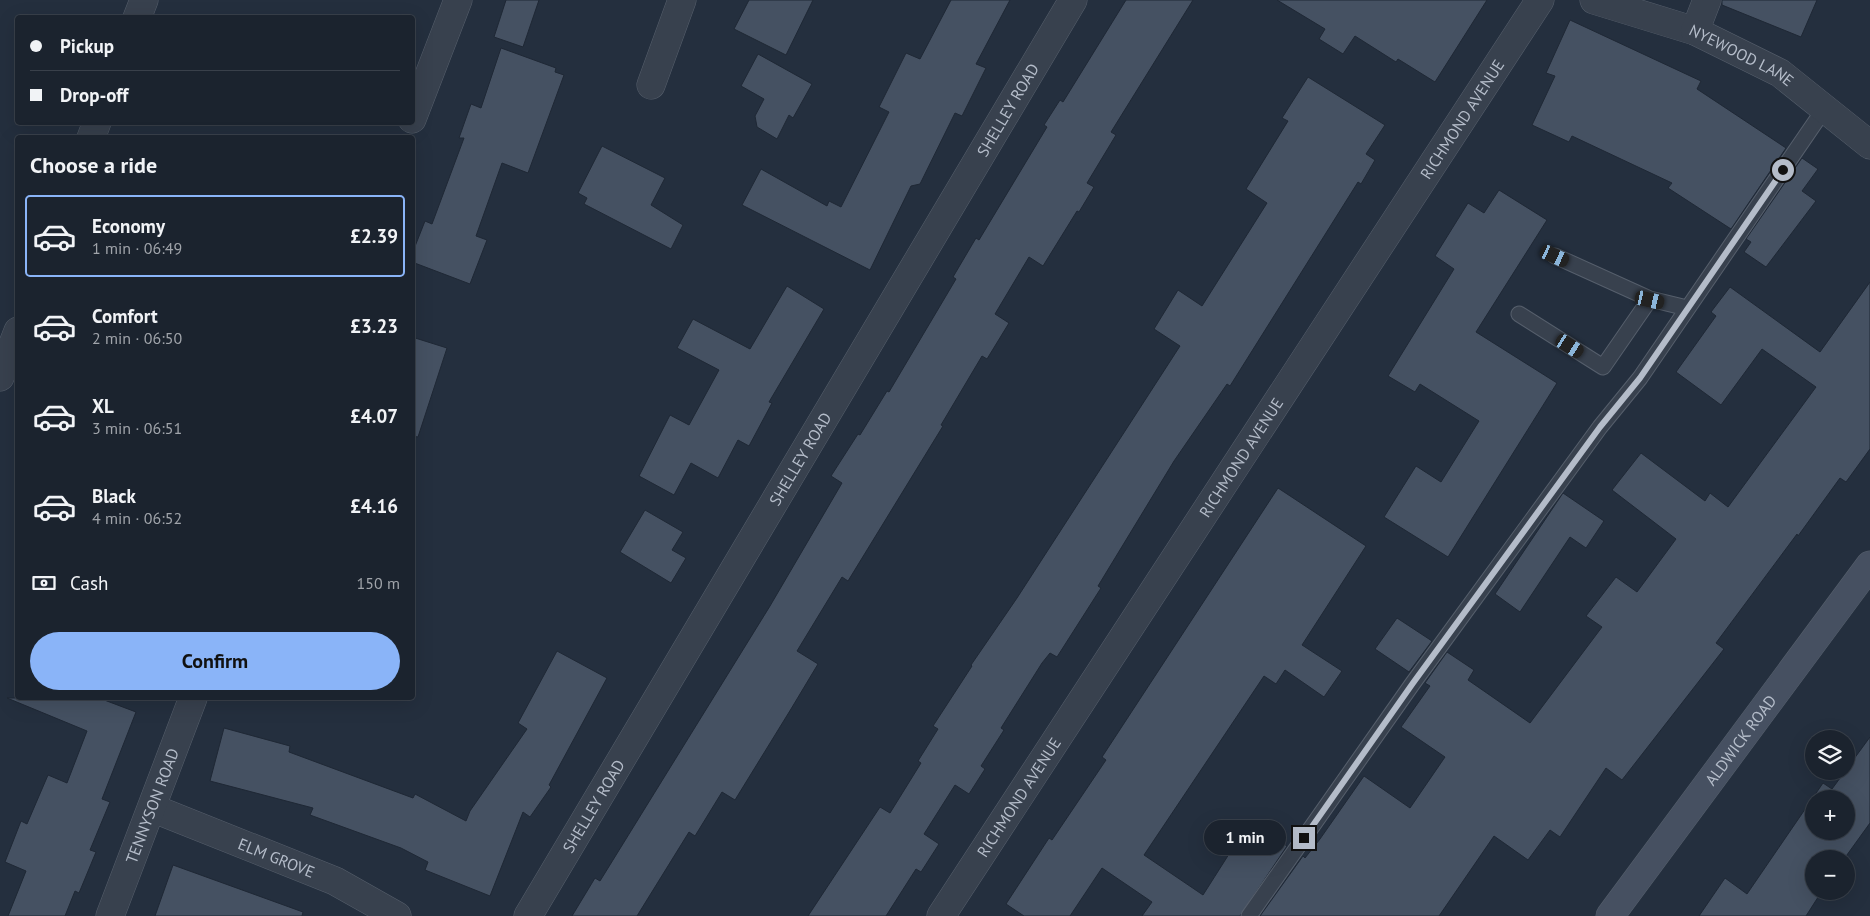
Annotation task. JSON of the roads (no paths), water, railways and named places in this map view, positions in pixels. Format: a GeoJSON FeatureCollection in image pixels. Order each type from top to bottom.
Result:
{"type":"FeatureCollection","features":[{"type":"Feature","properties":{"kind":"main road","name":"ALDWICK ROAD"},"geometry":{"type":"LineString","coordinates":[[1610,916],[1870,565]]}},
{"type":"Feature","properties":{"kind":"street"},"geometry":{"type":"LineString","coordinates":[[138,15],[144,0]]}},
{"type":"Feature","properties":{"kind":"street"},"geometry":{"type":"LineString","coordinates":[[415,113],[458,0]]}},
{"type":"Feature","properties":{"kind":"street"},"geometry":{"type":"LineString","coordinates":[[651,85],[682,0]]}},
{"type":"Feature","properties":{"kind":"street","name":"SHELLEY ROAD"},"geometry":{"type":"LineString","coordinates":[[528,916],[1073,0]]}},
{"type":"Feature","properties":{"kind":"street","name":"RICHMOND AVENUE"},"geometry":{"type":"LineString","coordinates":[[941,916],[1540,0]]}},
{"type":"Feature","properties":{"kind":"street","name":"NYEWOOD LANE"},"geometry":{"type":"LineString","coordinates":[[1594,0],[1695,31],[1780,74],[1870,145]]}},
{"type":"Feature","properties":{"kind":"street"},"geometry":{"type":"LineString","coordinates":[[1695,31],[1707,0]]}},
{"type":"Feature","properties":{"kind":"street"},"geometry":{"type":"LineString","coordinates":[[0,377],[15,339]]}},
{"type":"Feature","properties":{"kind":"street","name":"TENNYSON ROAD"},"geometry":{"type":"LineString","coordinates":[[110,916],[193,700]]}},
{"type":"Feature","properties":{"kind":"street","name":"ELM GROVE"},"geometry":{"type":"LineString","coordinates":[[152,808],[335,881],[397,916]]}},
{"type":"Feature","properties":{"kind":"lane"},"geometry":{"type":"LineString","coordinates":[[1249,916],[1418,675],[1600,427],[1640,378],[1825,108]]}},
{"type":"Feature","properties":{"kind":"lane"},"geometry":{"type":"LineString","coordinates":[[1555,256],[1650,300],[1687,308]]}},
{"type":"Feature","properties":{"kind":"lane"},"geometry":{"type":"LineString","coordinates":[[1520,314],[1603,367],[1650,300]]}}]}
